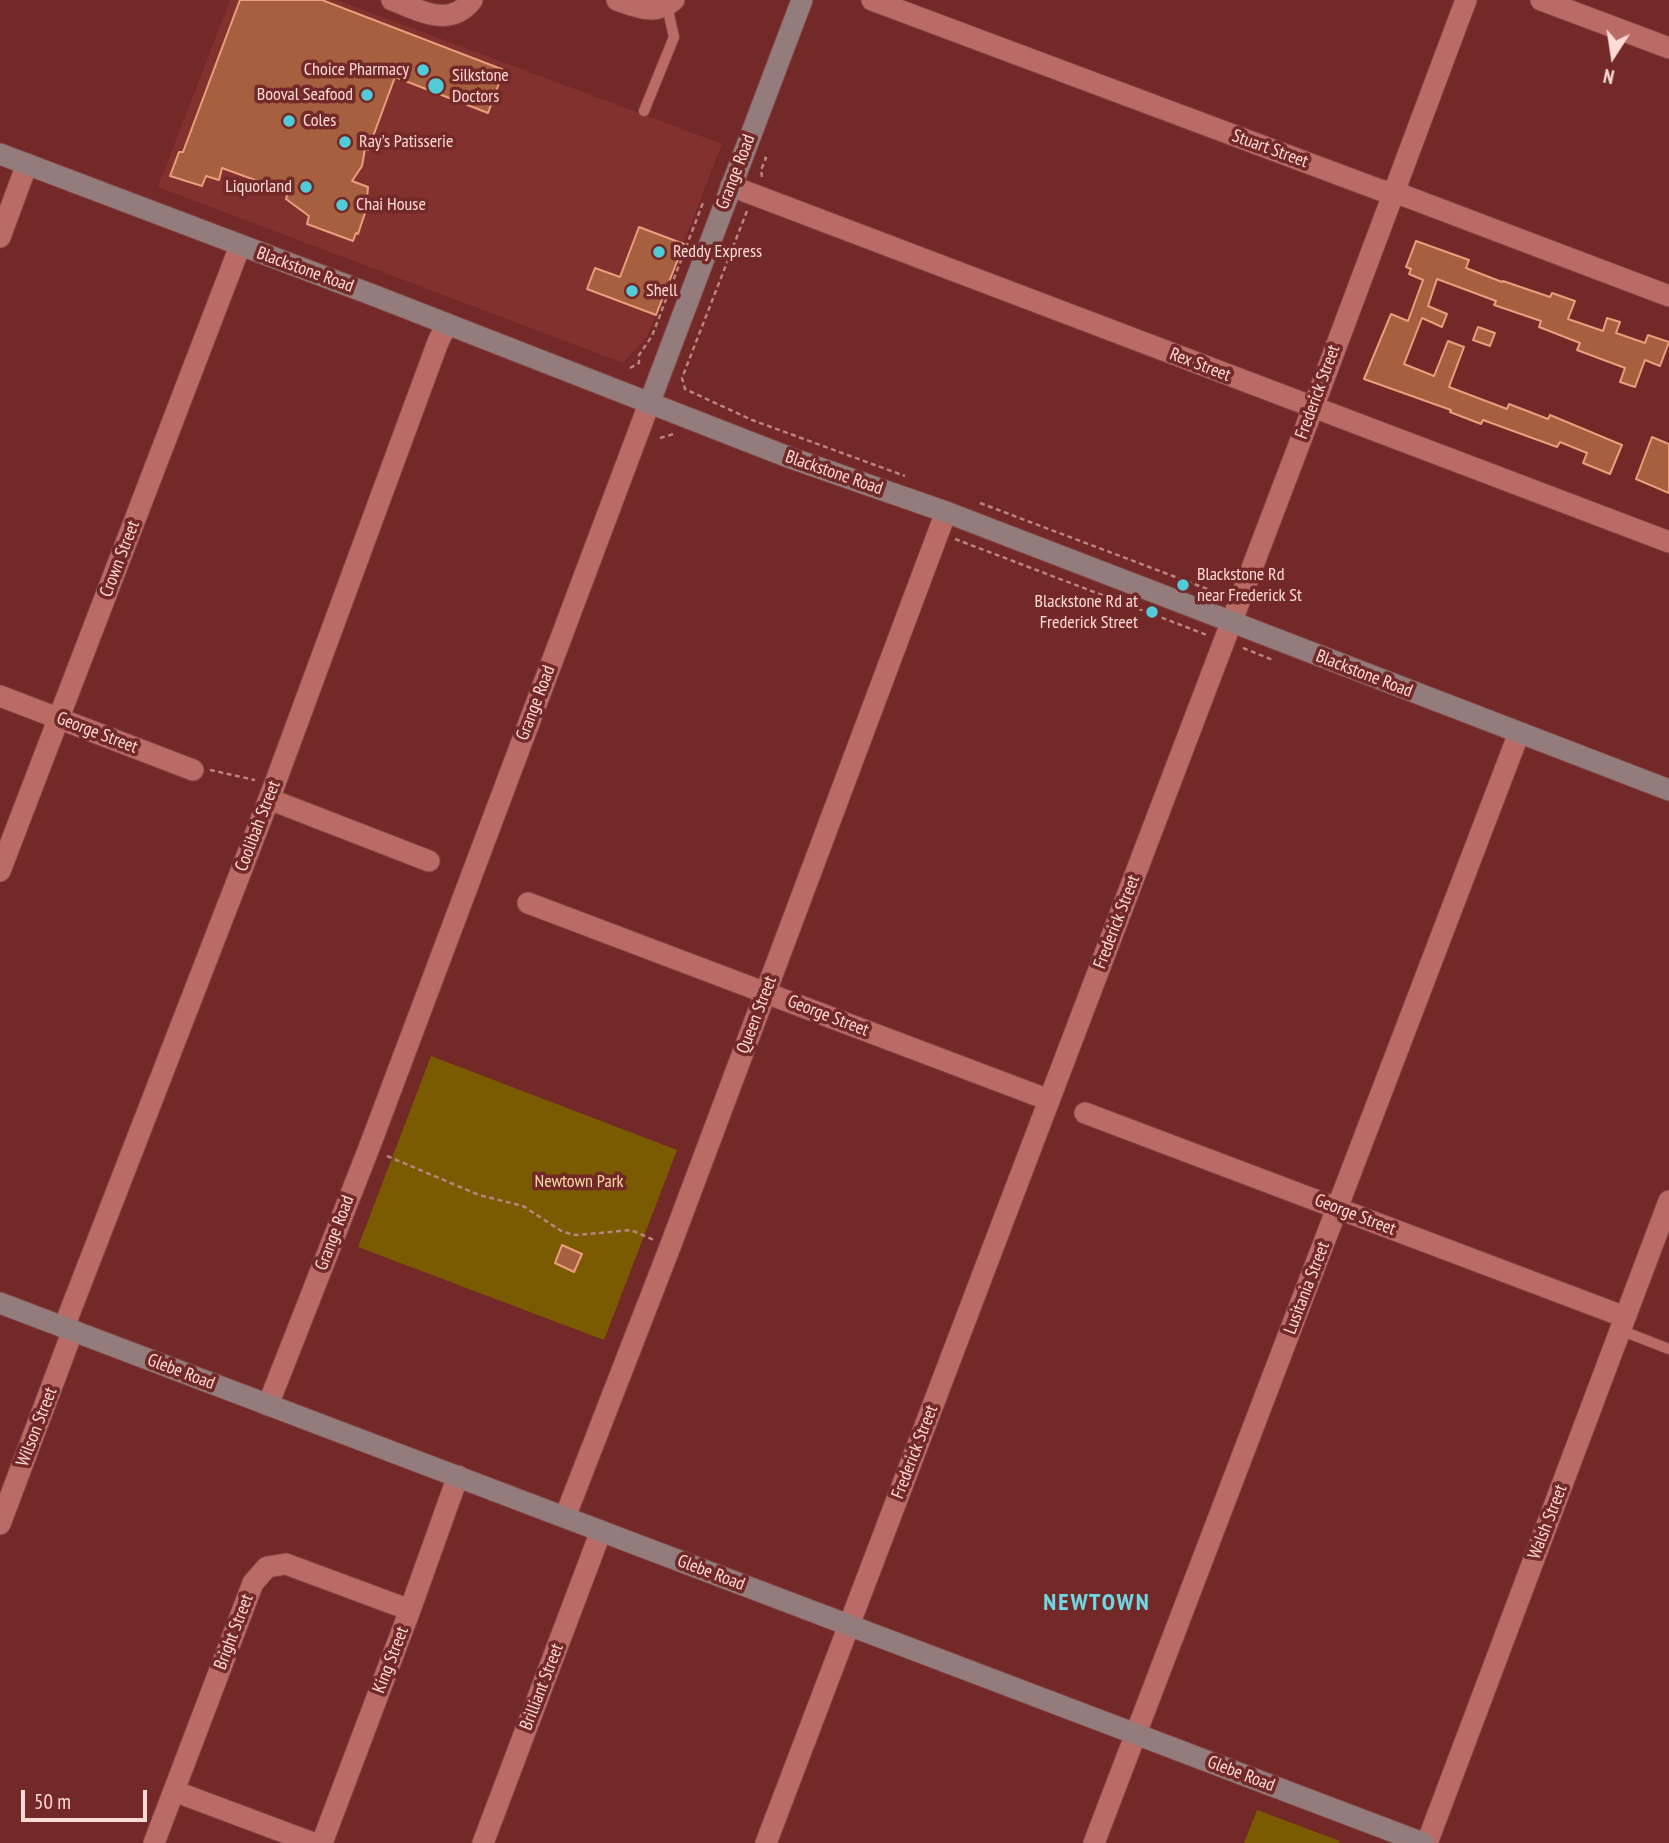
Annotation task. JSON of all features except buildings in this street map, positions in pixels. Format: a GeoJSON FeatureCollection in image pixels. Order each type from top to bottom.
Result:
{"type":"FeatureCollection","features":[{"type":"Feature","properties":{"kind":"main road","name":"Grange Road"},"geometry":{"type":"LineString","coordinates":[[649,404],[802,0]]}},
{"type":"Feature","properties":{"kind":"main road","name":"Blackstone Road"},"geometry":{"type":"LineString","coordinates":[[0,154],[447,324],[788,457],[942,522],[1227,632],[1520,733],[1669,790]]}},
{"type":"Feature","properties":{"kind":"main road","name":"Glebe Road"},"geometry":{"type":"LineString","coordinates":[[0,1303],[1425,1843]]}},
{"type":"Feature","properties":{"kind":"street"},"geometry":{"type":"LineString","coordinates":[[392,0],[446,17],[465,9],[472,0]]}},
{"type":"Feature","properties":{"kind":"street"},"geometry":{"type":"LineString","coordinates":[[617,0],[644,9],[670,3]]}},
{"type":"Feature","properties":{"kind":"street","name":"Stuart Street"},"geometry":{"type":"LineString","coordinates":[[872,0],[1669,296]]}},
{"type":"Feature","properties":{"kind":"street","name":"Frederick Street"},"geometry":{"type":"LineString","coordinates":[[766,1843],[1466,0]]}},
{"type":"Feature","properties":{"kind":"street"},"geometry":{"type":"LineString","coordinates":[[1541,0],[1669,48]]}},
{"type":"Feature","properties":{"kind":"street"},"geometry":{"type":"LineString","coordinates":[[0,237],[27,164]]}},
{"type":"Feature","properties":{"kind":"street","name":"Rex Street"},"geometry":{"type":"LineString","coordinates":[[731,186],[1669,542]]}},
{"type":"Feature","properties":{"kind":"street","name":"Crown Street"},"geometry":{"type":"LineString","coordinates":[[0,872],[240,246]]}},
{"type":"Feature","properties":{"kind":"street","name":"Coolibah Street"},"geometry":{"type":"LineString","coordinates":[[69,1329],[433,355],[447,324]]}},
{"type":"Feature","properties":{"kind":"street","name":"Grange Road"},"geometry":{"type":"LineString","coordinates":[[268,1405],[369,1148],[649,404]]}},
{"type":"Feature","properties":{"kind":"street","name":"Queen Street"},"geometry":{"type":"LineString","coordinates":[[565,1517],[670,1247],[942,522]]}},
{"type":"Feature","properties":{"kind":"street","name":"George Street"},"geometry":{"type":"LineString","coordinates":[[0,696],[193,770]]}},
{"type":"Feature","properties":{"kind":"street","name":"Lusitania Street"},"geometry":{"type":"LineString","coordinates":[[1094,1843],[1520,733]]}},
{"type":"Feature","properties":{"kind":"street"},"geometry":{"type":"LineString","coordinates":[[271,792],[429,860]]}},
{"type":"Feature","properties":{"kind":"street","name":"George Street"},"geometry":{"type":"LineString","coordinates":[[528,903],[1049,1100]]}},
{"type":"Feature","properties":{"kind":"street","name":"George Street"},"geometry":{"type":"LineString","coordinates":[[1085,1113],[1337,1209],[1623,1324]]}},
{"type":"Feature","properties":{"kind":"street","name":"Walsh Street"},"geometry":{"type":"LineString","coordinates":[[1425,1843],[1669,1201]]}},
{"type":"Feature","properties":{"kind":"street","name":"Wilson Street"},"geometry":{"type":"LineString","coordinates":[[0,1524],[69,1329]]}},
{"type":"Feature","properties":{"kind":"street","name":"King Street"},"geometry":{"type":"LineString","coordinates":[[322,1843],[458,1476]]}},
{"type":"Feature","properties":{"kind":"street","name":"Brilliant Street"},"geometry":{"type":"LineString","coordinates":[[484,1843],[601,1531]]}},
{"type":"Feature","properties":{"kind":"street","name":"Bright Street"},"geometry":{"type":"LineString","coordinates":[[154,1843],[253,1583],[267,1567],[286,1564],[410,1611]]}},
{"type":"Feature","properties":{"kind":"street"},"geometry":{"type":"LineString","coordinates":[[174,1791],[313,1843]]}},
{"type":"Feature","properties":{"kind":"lane"},"geometry":{"type":"LineString","coordinates":[[644,111],[674,37],[670,3]]}},
{"type":"Feature","properties":{"kind":"lane"},"geometry":{"type":"LineString","coordinates":[[1623,1324],[1669,1349]]}},
{"type":"Feature","properties":{"kind":"path"},"geometry":{"type":"LineString","coordinates":[[760,180],[764,158]]}},
{"type":"Feature","properties":{"kind":"path"},"geometry":{"type":"LineString","coordinates":[[630,369],[639,363],[639,355],[652,336],[704,200]]}},
{"type":"Feature","properties":{"kind":"path"},"geometry":{"type":"LineString","coordinates":[[682,378],[748,209]]}},
{"type":"Feature","properties":{"kind":"path"},"geometry":{"type":"LineString","coordinates":[[660,438],[669,434],[677,435]]}},
{"type":"Feature","properties":{"kind":"path"},"geometry":{"type":"LineString","coordinates":[[942,522],[1227,632],[1274,660]]}},
{"type":"Feature","properties":{"kind":"path"},"geometry":{"type":"LineString","coordinates":[[193,770],[198,768],[271,792]]}},
{"type":"Feature","properties":{"kind":"path"},"geometry":{"type":"LineString","coordinates":[[369,1148],[479,1195],[523,1206],[563,1232],[576,1235],[631,1230],[670,1247]]}},
{"type":"Feature","properties":{"kind":"shaded area"},"geometry":{"type":"Polygon","coordinates":[[[230,0],[337,0],[722,144],[647,337],[623,363],[158,187],[230,0]]]}},
{"type":"Feature","properties":{"kind":"green space","name":"Newtown Park"},"geometry":{"type":"Polygon","coordinates":[[[431,1056],[677,1150],[604,1340],[358,1247],[431,1056]],[[562,1246],[555,1263],[575,1271],[582,1254],[562,1246]]]}},
{"type":"Feature","properties":{"kind":"green space"},"geometry":{"type":"Polygon","coordinates":[[[1257,1810],[1340,1841],[1244,1843],[1257,1810]]]}},
{"type":"Feature","properties":{"kind":"place","name":"Choice Pharmacy"},"geometry":{"type":"Point","coordinates":[423,70]}},
{"type":"Feature","properties":{"kind":"place","name":"Silkstone Doctors"},"geometry":{"type":"Point","coordinates":[436,86]}},
{"type":"Feature","properties":{"kind":"place","name":"Booval Seafood"},"geometry":{"type":"Point","coordinates":[367,95]}},
{"type":"Feature","properties":{"kind":"place","name":"Coles"},"geometry":{"type":"Point","coordinates":[289,121]}},
{"type":"Feature","properties":{"kind":"place","name":"Ray's Patisserie"},"geometry":{"type":"Point","coordinates":[345,142]}},
{"type":"Feature","properties":{"kind":"place","name":"Liquorland"},"geometry":{"type":"Point","coordinates":[306,187]}},
{"type":"Feature","properties":{"kind":"place","name":"Chai House"},"geometry":{"type":"Point","coordinates":[342,205]}},
{"type":"Feature","properties":{"kind":"place","name":"Reddy Express"},"geometry":{"type":"Point","coordinates":[659,252]}},
{"type":"Feature","properties":{"kind":"place","name":"Shell"},"geometry":{"type":"Point","coordinates":[632,291]}},
{"type":"Feature","properties":{"kind":"place","name":"Blackstone Rd near Frederick St"},"geometry":{"type":"Point","coordinates":[1183,585]}},
{"type":"Feature","properties":{"kind":"place","name":"Blackstone Rd at Frederick Street"},"geometry":{"type":"Point","coordinates":[1152,612]}},
{"type":"Feature","properties":{"kind":"district","name":"NEWTOWN"},"geometry":{"type":"Point","coordinates":[1097,1603]}}]}
